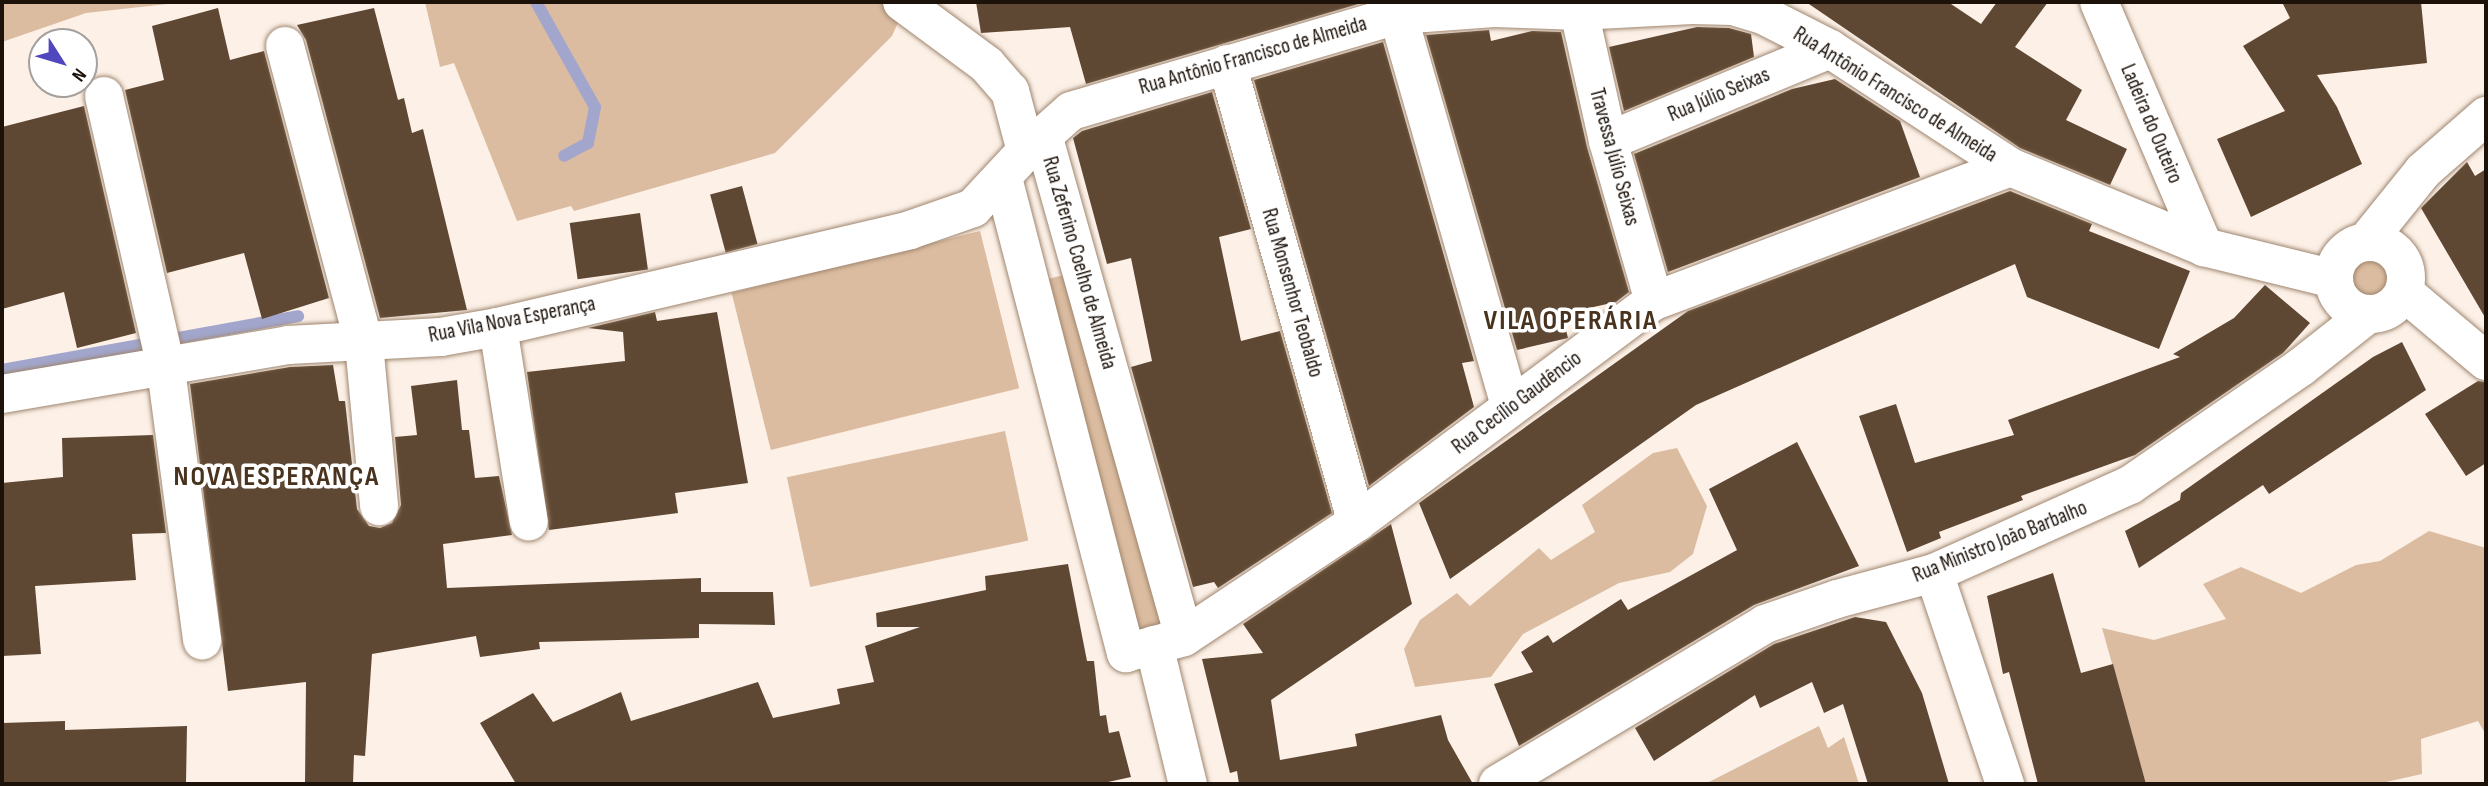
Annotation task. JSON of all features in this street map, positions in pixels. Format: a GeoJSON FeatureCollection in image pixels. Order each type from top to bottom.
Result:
{"type":"FeatureCollection","features":[{"type":"Feature","properties":{"kind":"street"},"geometry":{"type":"LineString","coordinates":[[902,2],[987,65],[1010,91],[1024,155],[1155,645],[1188,784]]}},
{"type":"Feature","properties":{"kind":"street","name":"Ladeira do Outeiro"},"geometry":{"type":"LineString","coordinates":[[2099,2],[2204,247]]}},
{"type":"Feature","properties":{"kind":"street","name":"Rua Antônio Francisco de Almeida"},"geometry":{"type":"LineString","coordinates":[[1024,155],[1071,111],[1398,15],[1493,8],[1579,11],[1733,6],[1765,16],[1830,49],[2010,167],[2204,247],[2334,279]]}},
{"type":"Feature","properties":{"kind":"street","name":"Travessa Júlio Seixas"},"geometry":{"type":"LineString","coordinates":[[1579,11],[1608,142],[1654,302]]}},
{"type":"Feature","properties":{"kind":"street"},"geometry":{"type":"LineString","coordinates":[[1398,15],[1510,407]]}},
{"type":"Feature","properties":{"kind":"street"},"geometry":{"type":"LineString","coordinates":[[285,46],[364,343],[379,506]]}},
{"type":"Feature","properties":{"kind":"street","name":"Rua Júlio Seixas"},"geometry":{"type":"LineString","coordinates":[[1608,142],[1830,49]]}},
{"type":"Feature","properties":{"kind":"street","name":"Rua Monsenhor Teobaldo"},"geometry":{"type":"LineString","coordinates":[[1227,64],[1357,522]]}},
{"type":"Feature","properties":{"kind":"street"},"geometry":{"type":"LineString","coordinates":[[104,96],[165,362],[202,641]]}},
{"type":"Feature","properties":{"kind":"street"},"geometry":{"type":"LineString","coordinates":[[2366,242],[2390,248],[2399,257],[2406,280],[2404,292],[2391,308],[2368,314],[2342,301],[2334,279],[2340,259],[2366,242],[2423,171],[2486,116]]}},
{"type":"Feature","properties":{"kind":"street","name":"Rua Vila Nova Esperança"},"geometry":{"type":"LineString","coordinates":[[2,394],[165,362],[288,345],[364,343],[498,327],[910,230],[973,208],[1024,155]]}},
{"type":"Feature","properties":{"kind":"street","name":"Rua Zeferino Coelho de Almeida"},"geometry":{"type":"LineString","coordinates":[[1024,155],[1155,645]]}},
{"type":"Feature","properties":{"kind":"street","name":"Rua Cecílio Gaudêncio"},"geometry":{"type":"LineString","coordinates":[[1155,645],[1357,522],[1654,302],[2010,167]]}},
{"type":"Feature","properties":{"kind":"street"},"geometry":{"type":"LineString","coordinates":[[2404,292],[2486,361]]}},
{"type":"Feature","properties":{"kind":"street","name":"Rua Ministro João Barbalho"},"geometry":{"type":"LineString","coordinates":[[1498,784],[1765,624],[1826,602],[1934,573],[2130,485],[2301,367],[2368,314]]}},
{"type":"Feature","properties":{"kind":"street"},"geometry":{"type":"LineString","coordinates":[[498,327],[528,522]]}},
{"type":"Feature","properties":{"kind":"street"},"geometry":{"type":"LineString","coordinates":[[1934,573],[2005,784]]}},
{"type":"Feature","properties":{"kind":"shaded area"},"geometry":{"type":"Polygon","coordinates":[[[2,2],[186,2],[86,13],[43,28],[28,28],[28,33],[2,42],[2,2]]]}},
{"type":"Feature","properties":{"kind":"shaded area"},"geometry":{"type":"Polygon","coordinates":[[[425,2],[907,2],[892,36],[775,153],[574,211],[571,206],[517,221],[454,63],[440,67],[425,2]]]}},
{"type":"Feature","properties":{"kind":"shaded area"},"geometry":{"type":"Polygon","coordinates":[[[980,231],[1019,388],[771,450],[732,293],[980,231]]]}},
{"type":"Feature","properties":{"kind":"shaded area"},"geometry":{"type":"Polygon","coordinates":[[[2371,252],[2390,260],[2398,279],[2390,298],[2371,306],[2352,298],[2344,279],[2352,260],[2371,252]]]}},
{"type":"Feature","properties":{"kind":"shaded area"},"geometry":{"type":"Polygon","coordinates":[[[1092,268],[1182,630],[1125,644],[1035,282],[1092,268]]]}},
{"type":"Feature","properties":{"kind":"shaded area"},"geometry":{"type":"Polygon","coordinates":[[[1005,431],[1028,541],[810,587],[787,477],[1005,431]]]}},
{"type":"Feature","properties":{"kind":"shaded area"},"geometry":{"type":"Polygon","coordinates":[[[1677,448],[1707,506],[1693,554],[1670,572],[1619,583],[1523,634],[1491,677],[1415,687],[1404,649],[1420,620],[1457,593],[1470,606],[1539,548],[1551,560],[1595,532],[1582,505],[1653,453],[1677,448]]]}},
{"type":"Feature","properties":{"kind":"shaded area"},"geometry":{"type":"Polygon","coordinates":[[[2429,531],[2486,548],[2486,735],[2478,721],[2421,739],[2422,774],[2377,784],[2146,784],[2102,628],[2154,640],[2226,619],[2203,584],[2241,567],[2301,593],[2356,565],[2380,561],[2429,531]]]}},
{"type":"Feature","properties":{"kind":"shaded area"},"geometry":{"type":"Polygon","coordinates":[[[1819,726],[1828,748],[1844,737],[1859,784],[1705,784],[1819,726]]]}},
{"type":"Feature","properties":{"kind":"building"},"geometry":{"type":"Polygon","coordinates":[[[976,2],[1365,2],[1086,84],[1070,27],[981,33],[976,2]]]}},
{"type":"Feature","properties":{"kind":"building"},"geometry":{"type":"Polygon","coordinates":[[[1806,2],[1948,2],[1981,24],[1997,2],[2048,2],[2015,47],[2082,90],[2066,120],[2127,149],[2110,185],[2020,148],[1806,2]]]}},
{"type":"Feature","properties":{"kind":"building"},"geometry":{"type":"Polygon","coordinates":[[[2282,2],[2421,2],[2427,63],[2317,75],[2337,107],[2362,164],[2251,217],[2217,139],[2285,111],[2243,46],[2290,18],[2282,2]]]}},
{"type":"Feature","properties":{"kind":"building"},"geometry":{"type":"Polygon","coordinates":[[[218,8],[230,60],[264,51],[329,298],[262,319],[244,253],[167,273],[125,90],[164,80],[152,26],[218,8]]]}},
{"type":"Feature","properties":{"kind":"building"},"geometry":{"type":"Polygon","coordinates":[[[374,8],[398,100],[404,98],[412,133],[423,129],[467,310],[380,318],[306,40],[297,25],[374,8]]]}},
{"type":"Feature","properties":{"kind":"building"},"geometry":{"type":"Polygon","coordinates":[[[1697,27],[1729,28],[1751,34],[1754,57],[1624,111],[1609,47],[1697,27]]]}},
{"type":"Feature","properties":{"kind":"building"},"geometry":{"type":"Polygon","coordinates":[[[1489,30],[1491,41],[1532,31],[1561,32],[1587,147],[1629,292],[1616,302],[1562,314],[1568,338],[1517,350],[1426,35],[1489,30]]]}},
{"type":"Feature","properties":{"kind":"building"},"geometry":{"type":"Polygon","coordinates":[[[1383,42],[1474,361],[1462,363],[1474,407],[1369,486],[1254,80],[1383,42]]]}},
{"type":"Feature","properties":{"kind":"building"},"geometry":{"type":"Polygon","coordinates":[[[1835,79],[1900,121],[1920,177],[1668,272],[1634,154],[1792,89],[1835,79]]]}},
{"type":"Feature","properties":{"kind":"building"},"geometry":{"type":"Polygon","coordinates":[[[1212,92],[1251,229],[1219,237],[1241,341],[1280,331],[1332,513],[1218,588],[1214,582],[1193,587],[1131,367],[1152,361],[1131,258],[1107,264],[1073,138],[1082,131],[1212,92]]]}},
{"type":"Feature","properties":{"kind":"building"},"geometry":{"type":"Polygon","coordinates":[[[84,106],[136,333],[77,348],[64,292],[2,309],[2,127],[84,106]]]}},
{"type":"Feature","properties":{"kind":"building"},"geometry":{"type":"Polygon","coordinates":[[[2467,162],[2475,176],[2486,169],[2486,319],[2421,208],[2467,162]]]}},
{"type":"Feature","properties":{"kind":"building"},"geometry":{"type":"Polygon","coordinates":[[[742,186],[758,244],[726,252],[710,195],[742,186]]]}},
{"type":"Feature","properties":{"kind":"building"},"geometry":{"type":"Polygon","coordinates":[[[2010,191],[2092,224],[2089,231],[2190,271],[2159,349],[2027,297],[2015,264],[1696,405],[1450,579],[1419,503],[1688,311],[2010,191]]]}},
{"type":"Feature","properties":{"kind":"building"},"geometry":{"type":"Polygon","coordinates":[[[640,213],[648,269],[578,279],[570,223],[640,213]]]}},
{"type":"Feature","properties":{"kind":"building"},"geometry":{"type":"Polygon","coordinates":[[[2265,285],[2310,323],[2283,353],[2135,455],[2021,496],[2023,500],[1939,532],[1941,538],[1907,552],[1859,416],[1896,404],[1915,463],[2014,435],[2008,420],[2180,357],[2173,354],[2234,318],[2265,285]]]}},
{"type":"Feature","properties":{"kind":"building"},"geometry":{"type":"Polygon","coordinates":[[[655,312],[657,321],[717,312],[748,483],[675,493],[678,513],[549,530],[527,372],[625,361],[623,332],[588,328],[655,312]]]}},
{"type":"Feature","properties":{"kind":"building"},"geometry":{"type":"Polygon","coordinates":[[[2402,342],[2426,390],[2269,494],[2263,485],[2139,568],[2125,531],[2180,500],[2181,493],[2373,357],[2402,342]]]}},
{"type":"Feature","properties":{"kind":"building"},"geometry":{"type":"Polygon","coordinates":[[[333,365],[339,401],[345,401],[357,509],[369,526],[380,528],[392,523],[401,505],[395,437],[417,435],[411,386],[457,380],[462,430],[469,430],[475,478],[499,476],[512,535],[443,544],[447,588],[701,578],[701,592],[773,592],[775,625],[699,624],[699,638],[539,642],[540,649],[480,657],[476,636],[372,654],[365,756],[354,755],[353,784],[305,784],[306,682],[228,691],[190,384],[290,367],[333,365]]]}},
{"type":"Feature","properties":{"kind":"building"},"geometry":{"type":"Polygon","coordinates":[[[2478,381],[2486,382],[2486,463],[2466,476],[2425,414],[2478,381]]]}},
{"type":"Feature","properties":{"kind":"building"},"geometry":{"type":"Polygon","coordinates":[[[153,435],[166,533],[132,534],[136,580],[35,586],[41,654],[2,656],[2,483],[63,477],[62,438],[153,435]]]}},
{"type":"Feature","properties":{"kind":"building"},"geometry":{"type":"Polygon","coordinates":[[[1797,442],[1859,566],[1754,605],[1519,746],[1494,684],[1533,672],[1521,652],[1548,635],[1553,643],[1621,599],[1628,610],[1737,550],[1709,489],[1797,442]]]}},
{"type":"Feature","properties":{"kind":"building"},"geometry":{"type":"Polygon","coordinates":[[[1391,524],[1412,604],[1271,700],[1280,760],[1357,746],[1355,734],[1441,715],[1448,740],[1473,784],[1239,784],[1237,771],[1230,773],[1202,659],[1263,653],[1243,624],[1391,524]]]}},
{"type":"Feature","properties":{"kind":"building"},"geometry":{"type":"Polygon","coordinates":[[[1068,564],[1087,661],[1094,661],[1100,716],[1106,715],[1109,733],[1119,731],[1131,777],[1099,784],[516,784],[480,723],[533,693],[553,722],[621,692],[631,721],[758,682],[773,718],[840,704],[837,689],[874,682],[865,646],[920,627],[877,627],[876,613],[986,590],[985,576],[1068,564]]]}},
{"type":"Feature","properties":{"kind":"building"},"geometry":{"type":"Polygon","coordinates":[[[2053,573],[2081,673],[2113,664],[2146,784],[2038,784],[2009,672],[2003,674],[1987,596],[2053,573]]]}},
{"type":"Feature","properties":{"kind":"building"},"geometry":{"type":"Polygon","coordinates":[[[1855,617],[1886,622],[1922,693],[1949,784],[1868,784],[1843,704],[1824,713],[1812,682],[1760,708],[1755,695],[1654,761],[1635,728],[1774,644],[1855,617]]]}},
{"type":"Feature","properties":{"kind":"building"},"geometry":{"type":"Polygon","coordinates":[[[65,721],[65,730],[187,726],[186,784],[2,784],[2,723],[65,721]]]}},
{"type":"Feature","properties":{"kind":"waterway"},"geometry":{"type":"LineString","coordinates":[[536,2],[595,107],[588,143],[564,156]]}},
{"type":"Feature","properties":{"kind":"waterway"},"geometry":{"type":"LineString","coordinates":[[2,370],[298,316]]}},
{"type":"Feature","properties":{"kind":"district","name":"VILA OPERÁRIA"},"geometry":{"type":"Point","coordinates":[1571,321]}},
{"type":"Feature","properties":{"kind":"district","name":"NOVA ESPERANÇA"},"geometry":{"type":"Point","coordinates":[277,477]}}]}
